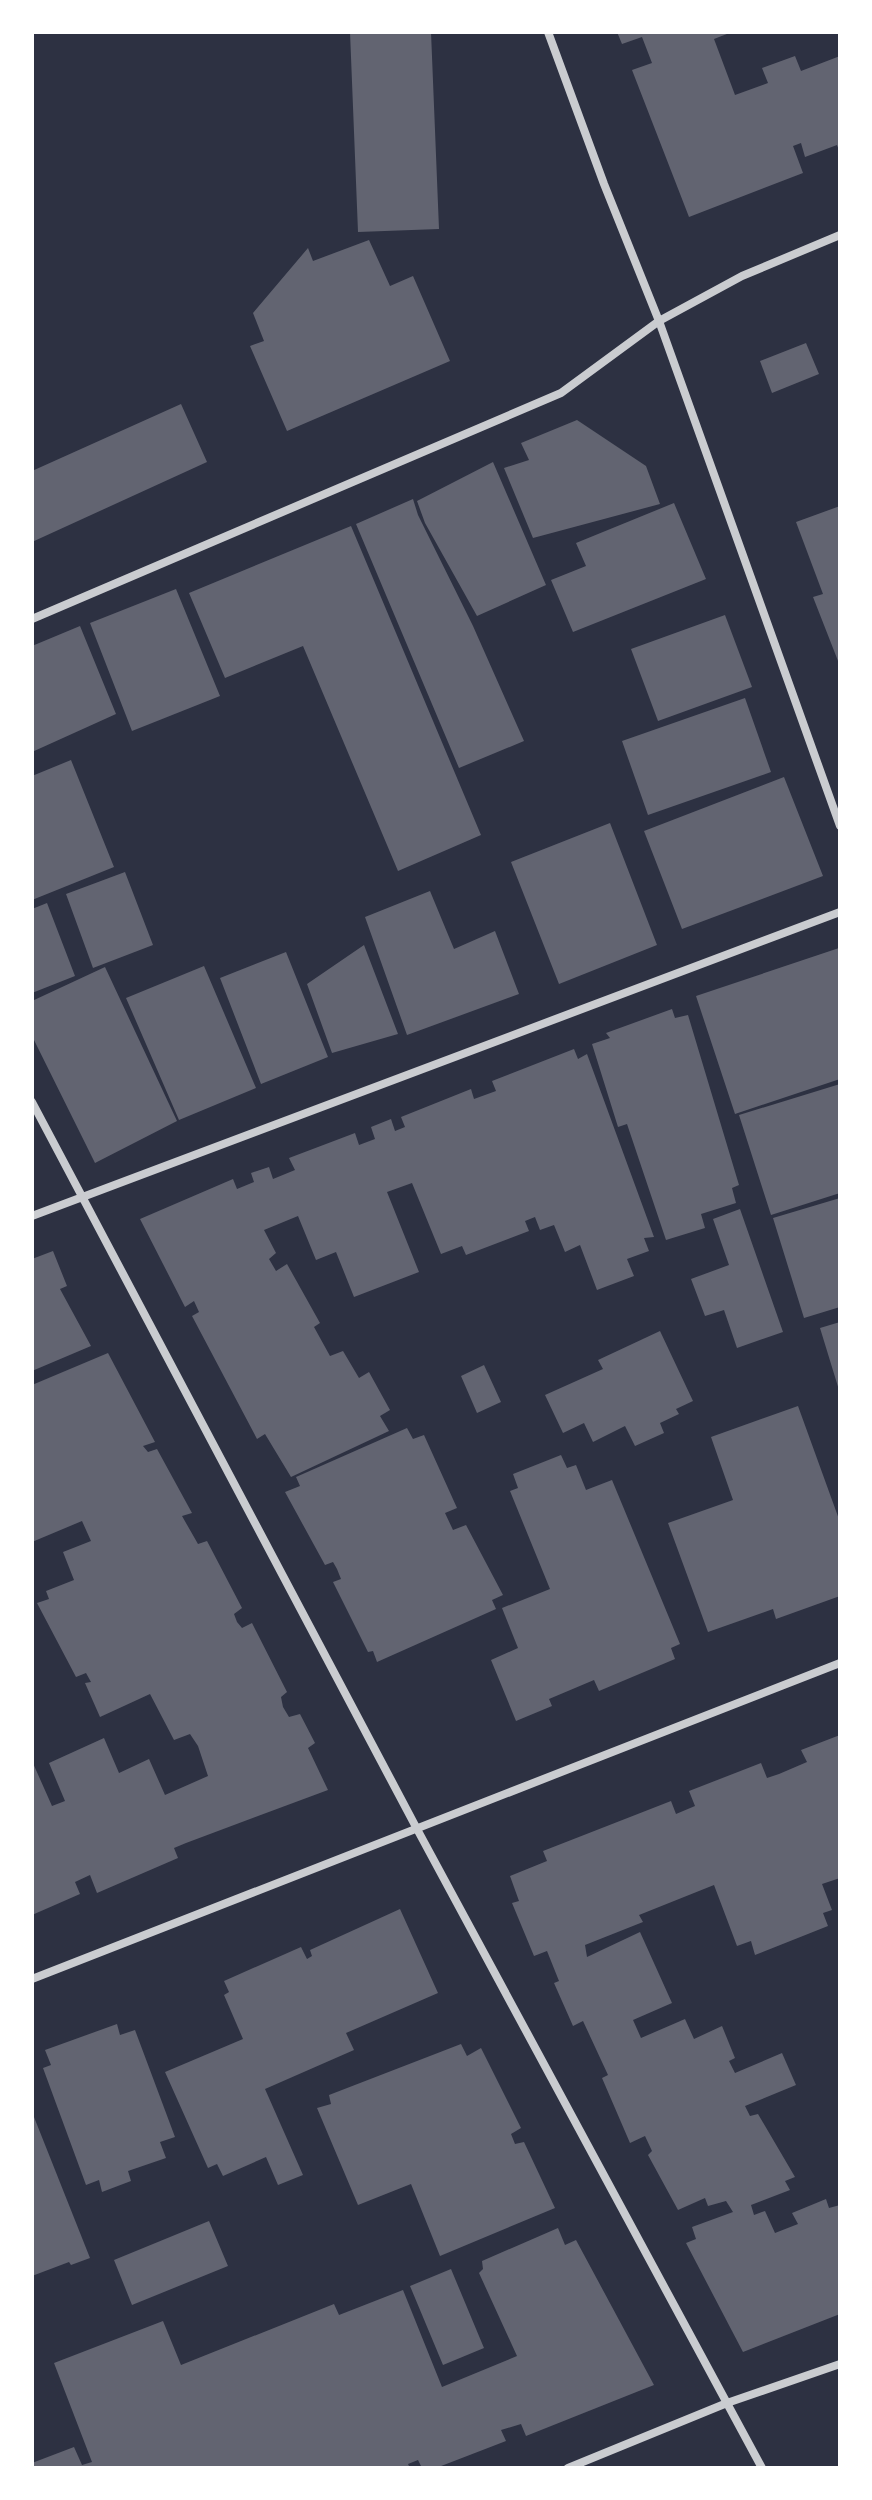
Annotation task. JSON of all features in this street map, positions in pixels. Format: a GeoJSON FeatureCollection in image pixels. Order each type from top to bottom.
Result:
{"type":"FeatureCollection","features":[{"type":"Feature","properties":{"kind":"street"},"geometry":{"type":"LineString","coordinates":[[548,32],[659,321],[840,826]]}},
{"type":"Feature","properties":{"kind":"street"},"geometry":{"type":"LineString","coordinates":[[32,619],[561,393],[659,321],[742,276],[840,235]]}},
{"type":"Feature","properties":{"kind":"street"},"geometry":{"type":"LineString","coordinates":[[32,1216],[840,912]]}},
{"type":"Feature","properties":{"kind":"street"},"geometry":{"type":"LineString","coordinates":[[32,1102],[417,1829],[762,2468]]}},
{"type":"Feature","properties":{"kind":"street"},"geometry":{"type":"LineString","coordinates":[[32,1979],[840,1663]]}},
{"type":"Feature","properties":{"kind":"street"},"geometry":{"type":"LineString","coordinates":[[568,2468],[727,2403],[840,2364]]}},
{"type":"Feature","properties":{"kind":"building"},"geometry":{"type":"Polygon","coordinates":[[[350,32],[431,32],[439,229],[358,232],[350,32]]]}},
{"type":"Feature","properties":{"kind":"building"},"geometry":{"type":"Polygon","coordinates":[[[617,32],[732,32],[714,39],[735,95],[768,83],[762,68],[795,56],[801,71],[840,56],[840,153],[837,145],[805,157],[801,143],[793,146],[803,173],[689,217],[632,70],[652,63],[642,37],[622,44],[617,32]]]}},
{"type":"Feature","properties":{"kind":"building"},"geometry":{"type":"Polygon","coordinates":[[[369,240],[390,286],[413,276],[450,361],[287,431],[250,346],[264,341],[253,313],[308,248],[313,261],[369,240]]]}},
{"type":"Feature","properties":{"kind":"building"},"geometry":{"type":"Polygon","coordinates":[[[806,343],[819,374],[772,393],[760,361],[806,343]]]}},
{"type":"Feature","properties":{"kind":"building"},"geometry":{"type":"Polygon","coordinates":[[[181,404],[207,462],[32,542],[32,471],[181,404]]]}},
{"type":"Feature","properties":{"kind":"building"},"geometry":{"type":"Polygon","coordinates":[[[577,420],[646,466],[660,504],[533,538],[504,468],[529,460],[521,443],[577,420]]]}},
{"type":"Feature","properties":{"kind":"building"},"geometry":{"type":"Polygon","coordinates":[[[493,462],[546,585],[477,616],[425,523],[417,501],[493,462]]]}},
{"type":"Feature","properties":{"kind":"building"},"geometry":{"type":"Polygon","coordinates":[[[413,499],[524,741],[459,768],[356,524],[413,499]]]}},
{"type":"Feature","properties":{"kind":"building"},"geometry":{"type":"Polygon","coordinates":[[[674,503],[706,579],[573,632],[551,580],[586,566],[576,543],[674,503]]]}},
{"type":"Feature","properties":{"kind":"building"},"geometry":{"type":"Polygon","coordinates":[[[840,506],[840,666],[813,597],[823,594],[796,522],[840,506]]]}},
{"type":"Feature","properties":{"kind":"building"},"geometry":{"type":"Polygon","coordinates":[[[351,526],[481,835],[398,871],[303,646],[225,678],[189,593],[351,526]]]}},
{"type":"Feature","properties":{"kind":"building"},"geometry":{"type":"Polygon","coordinates":[[[176,589],[220,696],[132,731],[90,623],[176,589]]]}},
{"type":"Feature","properties":{"kind":"building"},"geometry":{"type":"Polygon","coordinates":[[[725,615],[752,687],[658,721],[631,649],[725,615]]]}},
{"type":"Feature","properties":{"kind":"building"},"geometry":{"type":"Polygon","coordinates":[[[80,626],[116,714],[32,752],[32,646],[80,626]]]}},
{"type":"Feature","properties":{"kind":"building"},"geometry":{"type":"Polygon","coordinates":[[[745,698],[771,772],[648,815],[622,741],[745,698]]]}},
{"type":"Feature","properties":{"kind":"building"},"geometry":{"type":"Polygon","coordinates":[[[71,760],[114,867],[32,900],[32,776],[71,760]]]}},
{"type":"Feature","properties":{"kind":"building"},"geometry":{"type":"Polygon","coordinates":[[[784,777],[823,876],[682,929],[644,831],[784,777]]]}},
{"type":"Feature","properties":{"kind":"building"},"geometry":{"type":"Polygon","coordinates":[[[610,823],[657,945],[559,984],[511,862],[610,823]]]}},
{"type":"Feature","properties":{"kind":"building"},"geometry":{"type":"Polygon","coordinates":[[[125,872],[153,945],[93,968],[66,894],[125,872]]]}},
{"type":"Feature","properties":{"kind":"building"},"geometry":{"type":"Polygon","coordinates":[[[430,891],[454,949],[495,931],[519,994],[407,1035],[365,917],[430,891]]]}},
{"type":"Feature","properties":{"kind":"building"},"geometry":{"type":"Polygon","coordinates":[[[47,903],[75,976],[32,993],[32,909],[47,903]]]}},
{"type":"Feature","properties":{"kind":"building"},"geometry":{"type":"Polygon","coordinates":[[[364,945],[398,1034],[332,1053],[307,984],[364,945]]]}},
{"type":"Feature","properties":{"kind":"building"},"geometry":{"type":"Polygon","coordinates":[[[839,948],[840,1079],[735,1114],[696,996],[839,948]]]}},
{"type":"Feature","properties":{"kind":"building"},"geometry":{"type":"Polygon","coordinates":[[[286,952],[328,1057],[261,1084],[220,978],[286,952]]]}},
{"type":"Feature","properties":{"kind":"building"},"geometry":{"type":"Polygon","coordinates":[[[204,966],[256,1088],[179,1120],[126,998],[204,966]]]}},
{"type":"Feature","properties":{"kind":"building"},"geometry":{"type":"Polygon","coordinates":[[[105,967],[177,1121],[95,1163],[32,1036],[32,1001],[105,967]]]}},
{"type":"Feature","properties":{"kind":"building"},"geometry":{"type":"Polygon","coordinates":[[[672,1009],[675,1018],[688,1015],[739,1185],[732,1188],[736,1203],[701,1214],[705,1228],[666,1240],[627,1124],[618,1127],[592,1044],[610,1038],[606,1033],[672,1009]]]}},
{"type":"Feature","properties":{"kind":"building"},"geometry":{"type":"Polygon","coordinates":[[[574,1049],[578,1059],[587,1054],[654,1237],[644,1238],[649,1251],[627,1259],[634,1276],[597,1290],[580,1245],[565,1252],[554,1225],[540,1230],[535,1217],[525,1221],[529,1231],[466,1255],[462,1246],[441,1254],[412,1183],[387,1192],[419,1272],[354,1297],[336,1252],[316,1260],[298,1216],[264,1230],[276,1253],[269,1259],[276,1271],[287,1264],[320,1323],[314,1327],[330,1356],[343,1351],[359,1378],[369,1372],[390,1410],[380,1416],[389,1431],[291,1477],[265,1434],[257,1439],[192,1316],[199,1312],[194,1301],[185,1307],[140,1219],[233,1179],[237,1189],[254,1182],[251,1173],[269,1167],[273,1179],[295,1170],[289,1158],[355,1133],[359,1145],[375,1139],[371,1127],[391,1119],[395,1131],[405,1127],[401,1117],[471,1089],[474,1099],[496,1091],[492,1081],[574,1049]]]}},
{"type":"Feature","properties":{"kind":"building"},"geometry":{"type":"Polygon","coordinates":[[[840,1084],[840,1193],[771,1215],[739,1115],[840,1084]]]}},
{"type":"Feature","properties":{"kind":"building"},"geometry":{"type":"Polygon","coordinates":[[[840,1198],[840,1307],[804,1318],[773,1218],[840,1198]]]}},
{"type":"Feature","properties":{"kind":"building"},"geometry":{"type":"Polygon","coordinates":[[[740,1209],[783,1332],[737,1348],[724,1310],[705,1316],[691,1279],[729,1265],[713,1219],[740,1209]]]}},
{"type":"Feature","properties":{"kind":"building"},"geometry":{"type":"Polygon","coordinates":[[[53,1251],[67,1286],[60,1289],[91,1346],[32,1371],[32,1259],[53,1251]]]}},
{"type":"Feature","properties":{"kind":"building"},"geometry":{"type":"Polygon","coordinates":[[[840,1322],[840,1390],[839,1390],[820,1328],[840,1322]]]}},
{"type":"Feature","properties":{"kind":"building"},"geometry":{"type":"Polygon","coordinates":[[[660,1331],[693,1401],[676,1409],[679,1414],[660,1423],[664,1433],[635,1446],[625,1426],[593,1442],[584,1423],[563,1433],[545,1395],[603,1369],[598,1360],[660,1331]]]}},
{"type":"Feature","properties":{"kind":"building"},"geometry":{"type":"Polygon","coordinates":[[[108,1353],[155,1442],[143,1446],[148,1452],[157,1449],[192,1513],[182,1516],[198,1544],[207,1541],[242,1608],[234,1614],[237,1622],[242,1628],[252,1623],[287,1692],[281,1697],[283,1707],[289,1717],[300,1714],[315,1743],[308,1748],[328,1790],[174,1848],[178,1858],[97,1893],[90,1875],[75,1882],[80,1894],[32,1915],[32,1761],[52,1806],[65,1801],[49,1763],[104,1738],[119,1773],[149,1759],[165,1795],[208,1776],[198,1746],[190,1734],[174,1740],[150,1694],[100,1717],[85,1683],[91,1682],[86,1673],[76,1677],[37,1603],[49,1599],[46,1591],[74,1580],[63,1552],[91,1541],[82,1521],[32,1542],[32,1385],[108,1353]]]}},
{"type":"Feature","properties":{"kind":"building"},"geometry":{"type":"Polygon","coordinates":[[[484,1365],[501,1402],[477,1413],[461,1376],[484,1365]]]}},
{"type":"Feature","properties":{"kind":"building"},"geometry":{"type":"Polygon","coordinates":[[[798,1406],[840,1522],[840,1596],[776,1619],[773,1609],[708,1632],[668,1523],[733,1500],[711,1437],[798,1406]]]}},
{"type":"Feature","properties":{"kind":"building"},"geometry":{"type":"Polygon","coordinates":[[[407,1428],[413,1439],[424,1435],[457,1508],[445,1513],[453,1530],[466,1525],[503,1595],[492,1600],[496,1609],[377,1662],[373,1651],[368,1652],[333,1582],[341,1579],[337,1569],[333,1562],[325,1565],[285,1492],[300,1486],[296,1477],[407,1428]]]}},
{"type":"Feature","properties":{"kind":"building"},"geometry":{"type":"Polygon","coordinates":[[[561,1455],[567,1468],[576,1465],[586,1490],[612,1480],[680,1644],[671,1648],[675,1659],[599,1691],[594,1680],[549,1699],[552,1706],[516,1721],[491,1660],[518,1648],[502,1608],[550,1589],[510,1491],[518,1488],[513,1474],[561,1455]]]}},
{"type":"Feature","properties":{"kind":"building"},"geometry":{"type":"Polygon","coordinates":[[[840,1735],[840,1878],[822,1884],[832,1910],[823,1913],[828,1926],[755,1955],[751,1941],[737,1946],[714,1885],[639,1915],[643,1922],[585,1945],[587,1957],[640,1932],[672,2003],[633,2020],[641,2038],[685,2019],[694,2039],[722,2026],[735,2058],[729,2061],[735,2073],[782,2053],[796,2085],[745,2106],[750,2116],[758,2114],[795,2177],[785,2181],[790,2190],[751,2205],[754,2215],[765,2211],[775,2233],[798,2224],[792,2213],[826,2199],[829,2208],[840,2205],[840,2314],[743,2352],[686,2243],[696,2239],[692,2227],[733,2212],[726,2201],[708,2206],[705,2198],[678,2210],[648,2155],[652,2151],[645,2136],[630,2143],[602,2078],[608,2075],[583,2021],[573,2026],[554,1983],[559,1981],[547,1951],[534,1956],[512,1903],[519,1901],[510,1876],[547,1861],[543,1851],[671,1801],[676,1814],[695,1806],[689,1791],[761,1763],[767,1778],[779,1774],[807,1762],[801,1750],[840,1735]]]}},
{"type":"Feature","properties":{"kind":"building"},"geometry":{"type":"Polygon","coordinates":[[[400,1909],[438,1993],[346,2033],[354,2050],[265,2089],[303,2175],[278,2185],[266,2157],[223,2176],[217,2164],[208,2168],[165,2072],[243,2039],[224,1995],[229,1992],[224,1981],[301,1947],[307,1959],[312,1956],[310,1950],[400,1909]]]}},
{"type":"Feature","properties":{"kind":"building"},"geometry":{"type":"Polygon","coordinates":[[[117,2024],[120,2035],[135,2030],[175,2137],[160,2142],[166,2158],[128,2171],[131,2181],[102,2192],[99,2180],[86,2185],[43,2068],[51,2065],[45,2050],[117,2024]]]}},
{"type":"Feature","properties":{"kind":"building"},"geometry":{"type":"Polygon","coordinates":[[[461,2044],[467,2056],[481,2048],[521,2128],[511,2134],[515,2144],[524,2142],[555,2208],[440,2256],[411,2184],[358,2205],[317,2108],[331,2104],[329,2095],[461,2044]]]}},
{"type":"Feature","properties":{"kind":"building"},"geometry":{"type":"Polygon","coordinates":[[[32,2112],[90,2258],[71,2265],[69,2262],[32,2276],[32,2112]]]}},
{"type":"Feature","properties":{"kind":"building"},"geometry":{"type":"Polygon","coordinates":[[[209,2221],[228,2266],[132,2305],[114,2260],[209,2221]]]}},
{"type":"Feature","properties":{"kind":"building"},"geometry":{"type":"Polygon","coordinates":[[[558,2228],[565,2245],[576,2240],[654,2385],[526,2436],[521,2424],[501,2430],[506,2441],[436,2468],[422,2468],[418,2460],[408,2464],[410,2468],[32,2468],[32,2463],[74,2447],[82,2465],[92,2462],[54,2363],[163,2321],[181,2365],[334,2304],[339,2315],[403,2290],[442,2387],[517,2356],[479,2273],[483,2269],[482,2261],[558,2228]]]}},
{"type":"Feature","properties":{"kind":"building"},"geometry":{"type":"Polygon","coordinates":[[[451,2269],[484,2348],[443,2365],[410,2286],[451,2269]]]}}]}
